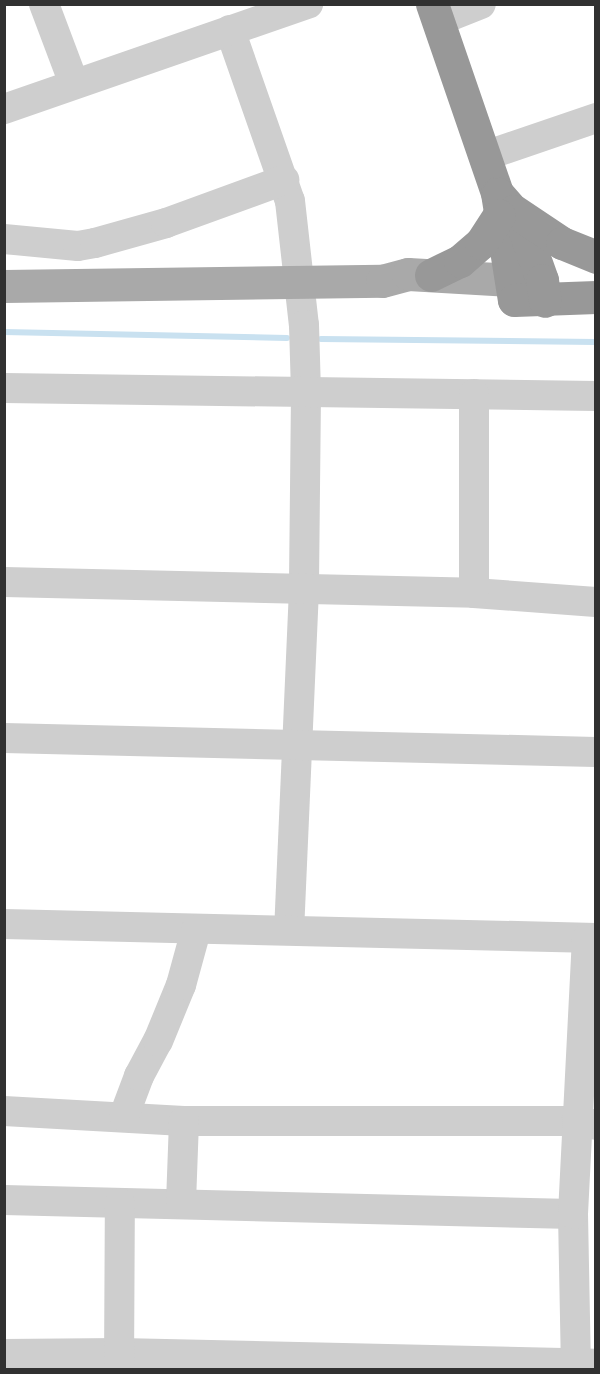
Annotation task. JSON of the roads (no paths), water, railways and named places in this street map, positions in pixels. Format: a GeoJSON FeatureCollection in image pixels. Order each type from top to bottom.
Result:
{"type":"FeatureCollection","features":[{"type":"Feature","properties":{"kind":"highway"},"geometry":{"type":"LineString","coordinates":[[435,13],[503,206],[525,232],[528,290]]}},
{"type":"Feature","properties":{"kind":"highway"},"geometry":{"type":"LineString","coordinates":[[503,206],[562,243],[596,257]]}},
{"type":"Feature","properties":{"kind":"highway"},"geometry":{"type":"LineString","coordinates":[[431,275],[460,261],[481,243],[503,206]]}},
{"type":"Feature","properties":{"kind":"highway"},"geometry":{"type":"LineString","coordinates":[[528,290],[596,280]]}},
{"type":"Feature","properties":{"kind":"highway"},"geometry":{"type":"LineString","coordinates":[[528,290],[596,297]]}},
{"type":"Feature","properties":{"kind":"main road"},"geometry":{"type":"LineString","coordinates":[[4,286],[382,281],[408,274],[431,275],[528,290]]}},
{"type":"Feature","properties":{"kind":"main road"},"geometry":{"type":"LineString","coordinates":[[382,281],[405,290],[528,290]]}},
{"type":"Feature","properties":{"kind":"street"},"geometry":{"type":"LineString","coordinates":[[44,4],[74,84]]}},
{"type":"Feature","properties":{"kind":"street"},"geometry":{"type":"LineString","coordinates":[[4,109],[308,4]]}},
{"type":"Feature","properties":{"kind":"street"},"geometry":{"type":"LineString","coordinates":[[435,13],[482,4]]}},
{"type":"Feature","properties":{"kind":"street"},"geometry":{"type":"LineString","coordinates":[[230,30],[290,201],[297,283],[304,325],[306,393],[304,589],[289,929]]}},
{"type":"Feature","properties":{"kind":"street"},"geometry":{"type":"LineString","coordinates":[[484,156],[596,118]]}},
{"type":"Feature","properties":{"kind":"street"},"geometry":{"type":"LineString","coordinates":[[4,239],[78,246],[95,243],[166,223],[284,180]]}},
{"type":"Feature","properties":{"kind":"street"},"geometry":{"type":"LineString","coordinates":[[4,388],[596,396]]}},
{"type":"Feature","properties":{"kind":"street"},"geometry":{"type":"LineString","coordinates":[[474,394],[474,593]]}},
{"type":"Feature","properties":{"kind":"street"},"geometry":{"type":"LineString","coordinates":[[4,582],[474,593],[596,602]]}},
{"type":"Feature","properties":{"kind":"street"},"geometry":{"type":"LineString","coordinates":[[4,738],[596,752]]}},
{"type":"Feature","properties":{"kind":"street"},"geometry":{"type":"LineString","coordinates":[[4,924],[591,938],[586,1123],[573,1214],[582,1366],[119,1361],[4,1353]]}},
{"type":"Feature","properties":{"kind":"street"},"geometry":{"type":"LineString","coordinates":[[124,1116],[139,1076],[158,1041],[182,986],[196,930]]}},
{"type":"Feature","properties":{"kind":"street"},"geometry":{"type":"LineString","coordinates":[[4,1111],[184,1120],[586,1123]]}},
{"type":"Feature","properties":{"kind":"street"},"geometry":{"type":"LineString","coordinates":[[181,1203],[184,1120]]}},
{"type":"Feature","properties":{"kind":"street"},"geometry":{"type":"LineString","coordinates":[[4,1200],[573,1214]]}},
{"type":"Feature","properties":{"kind":"street"},"geometry":{"type":"LineString","coordinates":[[119,1361],[120,1203]]}},
{"type":"Feature","properties":{"kind":"waterway"},"geometry":{"type":"LineString","coordinates":[[4,332],[287,338]]}},
{"type":"Feature","properties":{"kind":"waterway"},"geometry":{"type":"LineString","coordinates":[[321,339],[596,342]]}}]}
